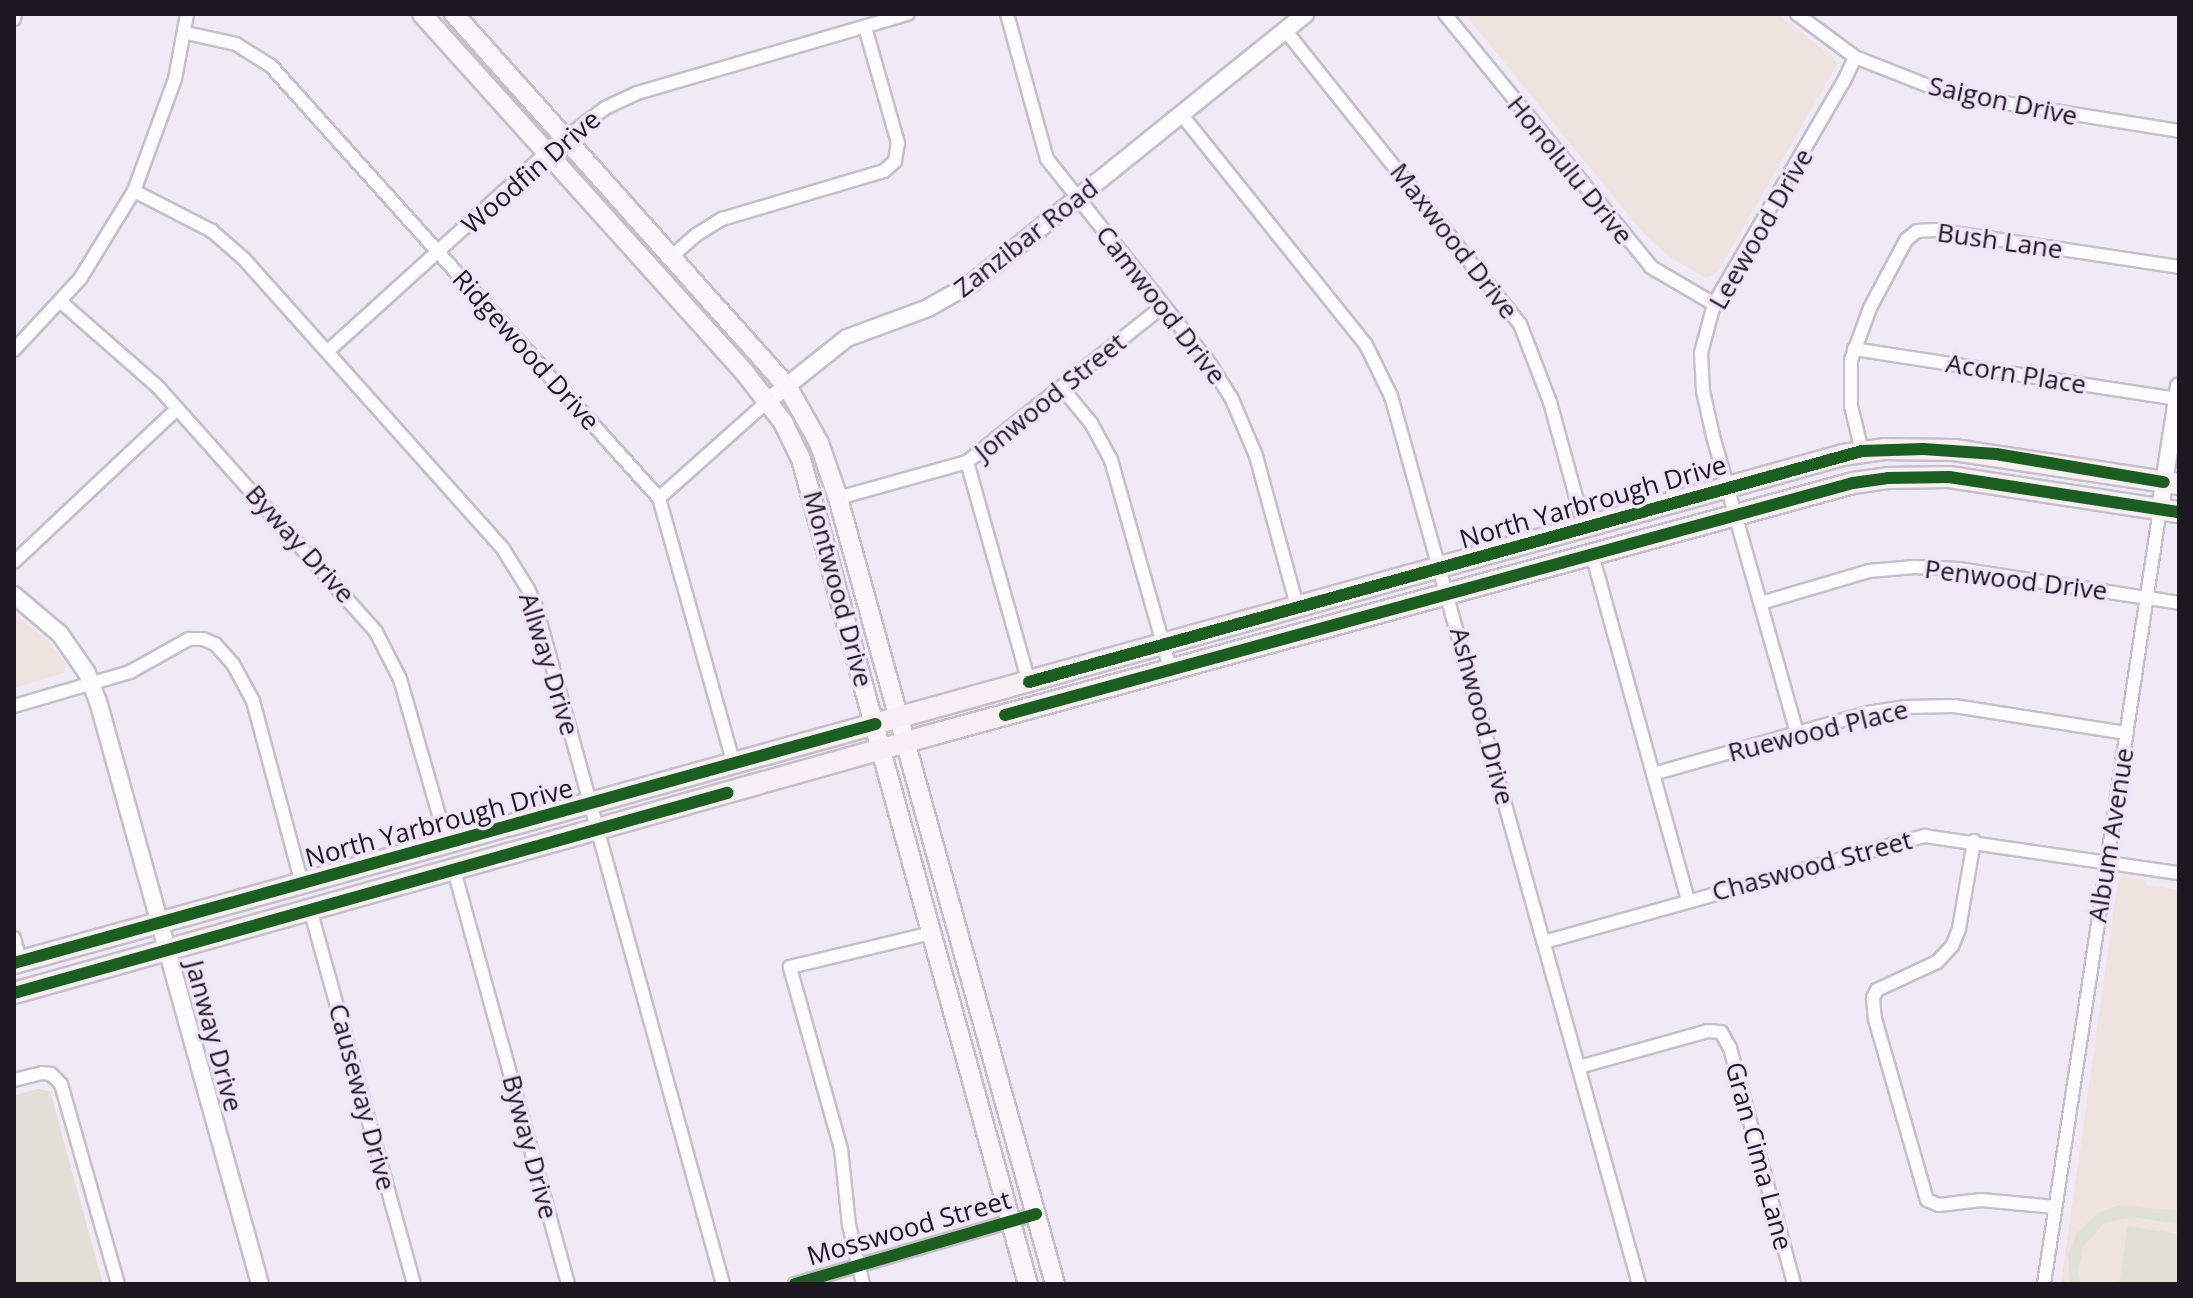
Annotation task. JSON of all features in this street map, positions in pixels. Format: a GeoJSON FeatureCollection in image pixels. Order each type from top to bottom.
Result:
{"type":"FeatureCollection","features":[{"type":"Feature","properties":{"kind":"main road","name":"Montwood Drive"},"geometry":{"type":"LineString","coordinates":[[422,14],[768,401],[801,459],[1028,1284]]}},
{"type":"Feature","properties":{"kind":"main road","name":"Montwood Drive"},"geometry":{"type":"LineString","coordinates":[[458,15],[787,386],[819,443],[838,498],[1055,1284]]}},
{"type":"Feature","properties":{"kind":"main road","name":"North Yarbrough Drive"},"geometry":{"type":"LineString","coordinates":[[17,962],[1862,451],[1923,449],[1996,454],[2171,483]]}},
{"type":"Feature","properties":{"kind":"main road","name":"North Yarbrough Drive"},"geometry":{"type":"LineString","coordinates":[[14,993],[904,743],[1853,483],[1903,477],[1980,481],[2169,510]]}},
{"type":"Feature","properties":{"kind":"street"},"geometry":{"type":"LineString","coordinates":[[14,350],[61,302],[101,248],[134,191],[164,113],[186,33],[187,14]]}},
{"type":"Feature","properties":{"kind":"street","name":"Woodfin Drive"},"geometry":{"type":"LineString","coordinates":[[328,351],[546,153],[605,108],[637,93],[908,14]]}},
{"type":"Feature","properties":{"kind":"street","name":"Camwood Drive"},"geometry":{"type":"LineString","coordinates":[[1007,14],[1043,148],[1059,178],[1210,364],[1243,421],[1297,606]]}},
{"type":"Feature","properties":{"kind":"street","name":"Zanzibar Road"},"geometry":{"type":"LineString","coordinates":[[659,498],[768,401],[847,338],[954,295],[1078,199],[1305,14]]}},
{"type":"Feature","properties":{"kind":"street","name":"Honolulu Drive"},"geometry":{"type":"LineString","coordinates":[[1445,14],[1636,250],[1657,272],[1714,304]]}},
{"type":"Feature","properties":{"kind":"street","name":"Saigon Drive"},"geometry":{"type":"LineString","coordinates":[[1797,14],[1855,57],[1890,74],[1966,98],[2179,131]]}},
{"type":"Feature","properties":{"kind":"street"},"geometry":{"type":"LineString","coordinates":[[440,34],[458,15]]}},
{"type":"Feature","properties":{"kind":"street"},"geometry":{"type":"LineString","coordinates":[[672,256],[696,235],[745,210],[890,167],[897,157],[898,143],[865,27]]}},
{"type":"Feature","properties":{"kind":"street","name":"Maxwood Drive"},"geometry":{"type":"LineString","coordinates":[[1285,30],[1520,324],[1550,402],[1584,526]]}},
{"type":"Feature","properties":{"kind":"street","name":"Ridgewood Drive"},"geometry":{"type":"LineString","coordinates":[[186,33],[236,44],[271,66],[659,498],[734,764]]}},
{"type":"Feature","properties":{"kind":"street","name":"Leewood Drive"},"geometry":{"type":"LineString","coordinates":[[1797,733],[1728,487],[1701,377],[1701,353],[1714,304],[1855,57]]}},
{"type":"Feature","properties":{"kind":"street","name":"Ashwood Drive"},"geometry":{"type":"LineString","coordinates":[[1181,114],[1325,292],[1373,357],[1391,396],[1442,567],[1639,1284]]}},
{"type":"Feature","properties":{"kind":"street","name":"Allway Drive"},"geometry":{"type":"LineString","coordinates":[[134,191],[198,222],[230,245],[328,351],[516,568],[536,607],[723,1284]]}},
{"type":"Feature","properties":{"kind":"street","name":"Bush Lane"},"geometry":{"type":"LineString","coordinates":[[1862,451],[1849,389],[1854,349],[1870,308],[1906,240],[1917,231],[2179,267]]}},
{"type":"Feature","properties":{"kind":"street","name":"Byway Drive"},"geometry":{"type":"LineString","coordinates":[[61,302],[143,372],[347,595],[385,645],[407,700],[447,843]]}},
{"type":"Feature","properties":{"kind":"street","name":"Jonwood Street"},"geometry":{"type":"LineString","coordinates":[[838,498],[967,462],[1162,307]]}},
{"type":"Feature","properties":{"kind":"street","name":"Acorn Place"},"geometry":{"type":"LineString","coordinates":[[1854,349],[2178,392]]}},
{"type":"Feature","properties":{"kind":"street"},"geometry":{"type":"LineString","coordinates":[[1062,388],[1091,423],[1111,460],[1171,672]]}},
{"type":"Feature","properties":{"kind":"street","name":"Album Avenue"},"geometry":{"type":"LineString","coordinates":[[2044,1284],[2147,598],[2169,510],[2178,392]]}},
{"type":"Feature","properties":{"kind":"street"},"geometry":{"type":"LineString","coordinates":[[14,562],[177,409]]}},
{"type":"Feature","properties":{"kind":"street"},"geometry":{"type":"LineString","coordinates":[[967,462],[1029,682]]}},
{"type":"Feature","properties":{"kind":"street"},"geometry":{"type":"LineString","coordinates":[[1592,554],[1688,900]]}},
{"type":"Feature","properties":{"kind":"street","name":"Penwood Drive"},"geometry":{"type":"LineString","coordinates":[[1761,603],[1869,571],[1914,567],[1958,569],[2179,603]]}},
{"type":"Feature","properties":{"kind":"street","name":"Janway Drive"},"geometry":{"type":"LineString","coordinates":[[14,595],[60,634],[91,683],[260,1284]]}},
{"type":"Feature","properties":{"kind":"street"},"geometry":{"type":"LineString","coordinates":[[14,706],[130,672],[189,639],[203,639],[222,649],[253,701],[302,884]]}},
{"type":"Feature","properties":{"kind":"street","name":"Ruewood Place"},"geometry":{"type":"LineString","coordinates":[[1653,774],[1883,709],[1931,705],[2127,733]]}},
{"type":"Feature","properties":{"kind":"street","name":"Chaswood Street"},"geometry":{"type":"LineString","coordinates":[[1544,942],[1907,838],[1933,836],[1974,841],[2179,873]]}},
{"type":"Feature","properties":{"kind":"street"},"geometry":{"type":"LineString","coordinates":[[1974,841],[1959,929],[1952,946],[1937,962],[1877,990],[1873,998],[1875,1019],[1927,1200],[1939,1205],[1982,1200],[2055,1207]]}},
{"type":"Feature","properties":{"kind":"street","name":"Byway Drive"},"geometry":{"type":"LineString","coordinates":[[454,870],[568,1284]]}},
{"type":"Feature","properties":{"kind":"street","name":"Causeway Drive"},"geometry":{"type":"LineString","coordinates":[[310,909],[414,1284]]}},
{"type":"Feature","properties":{"kind":"street"},"geometry":{"type":"LineString","coordinates":[[863,1284],[849,1225],[841,1149],[790,967],[932,933]]}},
{"type":"Feature","properties":{"kind":"street"},"geometry":{"type":"LineString","coordinates":[[14,938],[17,962]]}},
{"type":"Feature","properties":{"kind":"street","name":"Gran Cima Lane"},"geometry":{"type":"LineString","coordinates":[[1579,1067],[1708,1031],[1724,1035],[1794,1284]]}},
{"type":"Feature","properties":{"kind":"street"},"geometry":{"type":"LineString","coordinates":[[14,1080],[47,1073],[61,1084],[118,1284]]}},
{"type":"Feature","properties":{"kind":"street","name":"Mosswood Street"},"geometry":{"type":"LineString","coordinates":[[795,1284],[1036,1214]]}},
{"type":"Feature","properties":{"kind":"shaded area"},"geometry":{"type":"Polygon","coordinates":[[[1465,14],[1778,14],[1833,57],[1837,65],[1717,273],[1706,278],[1671,258],[1644,234],[1465,14]]]}},
{"type":"Feature","properties":{"kind":"shaded area"},"geometry":{"type":"Polygon","coordinates":[[[14,614],[48,641],[65,664],[64,673],[14,688],[14,614]]]}},
{"type":"Feature","properties":{"kind":"shaded area"},"geometry":{"type":"Polygon","coordinates":[[[2124,876],[2143,879],[2147,885],[2179,890],[2179,1284],[2061,1284],[2118,880],[2124,876]]]}},
{"type":"Feature","properties":{"kind":"shaded area"},"geometry":{"type":"Polygon","coordinates":[[[38,1089],[50,1091],[103,1284],[14,1284],[14,1095],[38,1089]]]}},
{"type":"Feature","properties":{"kind":"shaded area"},"geometry":{"type":"Polygon","coordinates":[[[2119,1205],[2179,1211],[2179,1224],[2131,1217],[2104,1223],[2083,1247],[2078,1271],[2081,1284],[2070,1284],[2068,1254],[2077,1233],[2098,1213],[2119,1205]]]}},
{"type":"Feature","properties":{"kind":"shaded area"},"geometry":{"type":"Polygon","coordinates":[[[2128,1226],[2179,1234],[2179,1284],[2119,1284],[2128,1226]]]}},
{"type":"Feature","properties":{"kind":"cycle path"},"geometry":{"type":"LineString","coordinates":[[1029,682],[1862,451],[1923,449],[1996,454],[2164,482]]}},
{"type":"Feature","properties":{"kind":"cycle path"},"geometry":{"type":"LineString","coordinates":[[1005,715],[1853,483],[1888,478],[1949,477],[2179,512]]}},
{"type":"Feature","properties":{"kind":"cycle path"},"geometry":{"type":"LineString","coordinates":[[14,963],[875,724]]}},
{"type":"Feature","properties":{"kind":"cycle path"},"geometry":{"type":"LineString","coordinates":[[14,993],[727,793]]}},
{"type":"Feature","properties":{"kind":"cycle path"},"geometry":{"type":"LineString","coordinates":[[795,1284],[1036,1214]]}}]}
